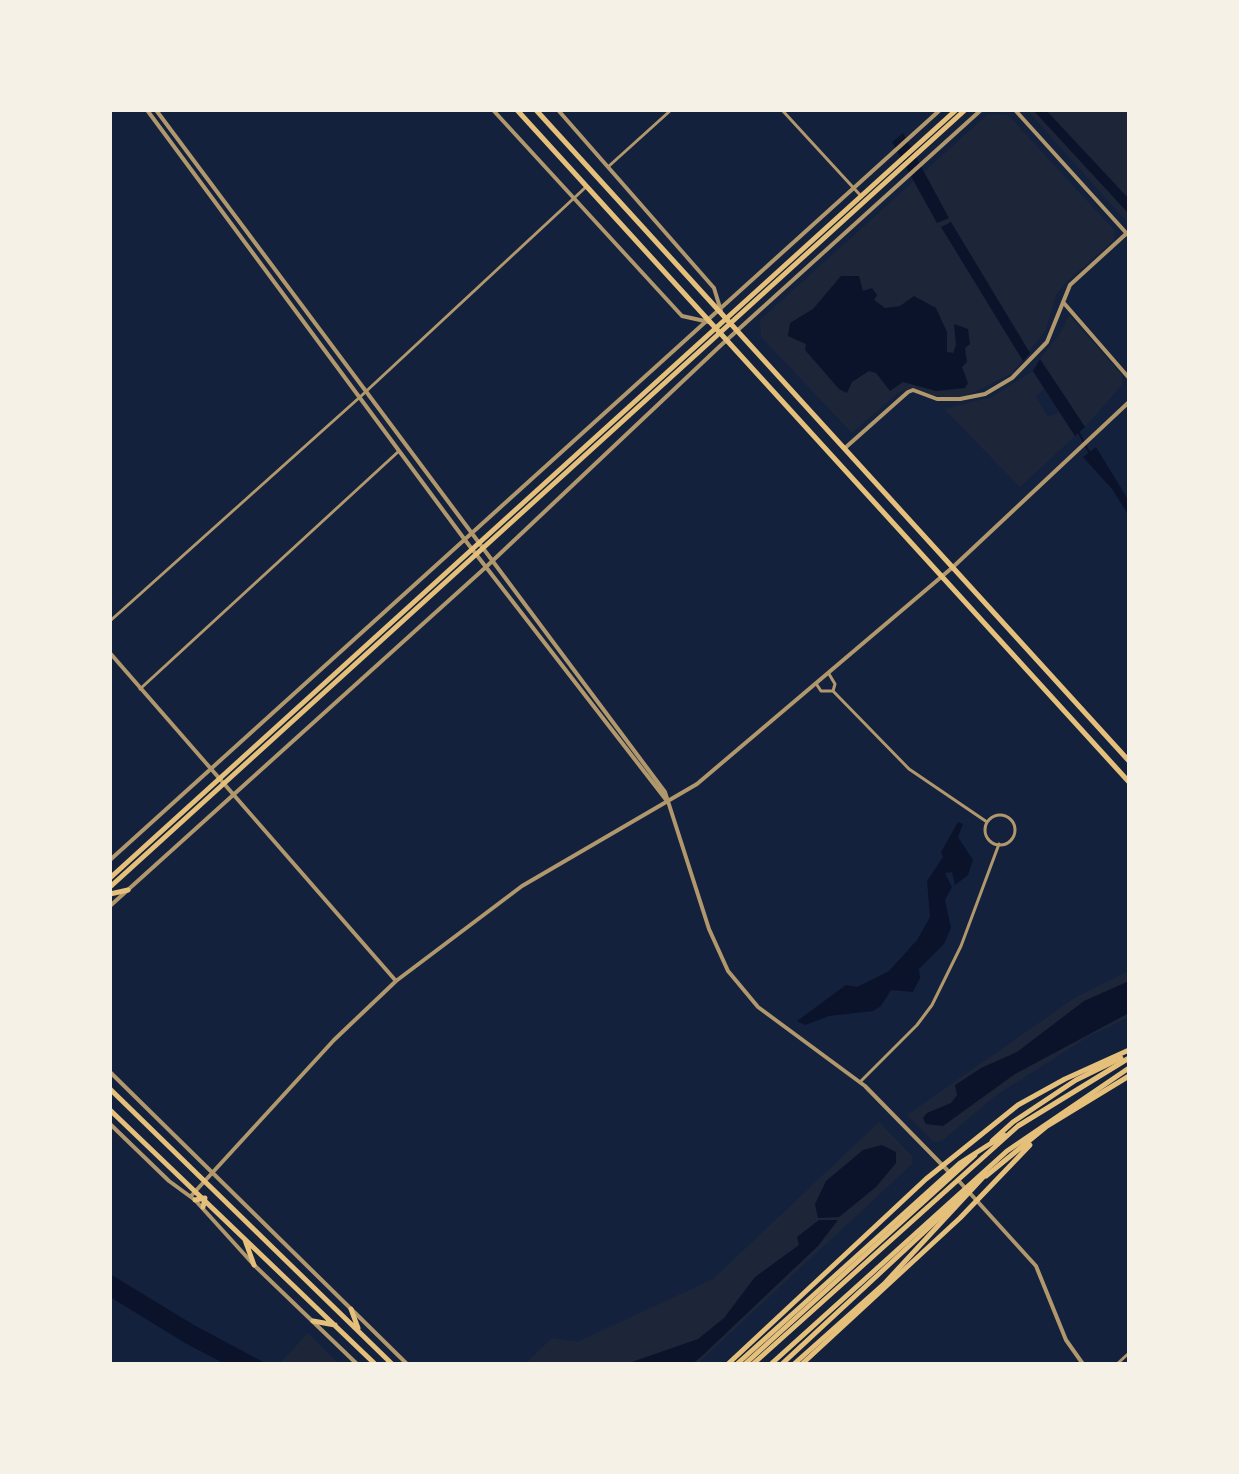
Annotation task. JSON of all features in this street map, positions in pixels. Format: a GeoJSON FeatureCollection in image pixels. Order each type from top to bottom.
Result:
{"type":"FeatureCollection","features":[{"type":"Feature","properties":{"kind":"main road"},"geometry":{"type":"LineString","coordinates":[[517,110],[1129,782]]}},
{"type":"Feature","properties":{"kind":"main road"},"geometry":{"type":"LineString","coordinates":[[536,110],[1129,761]]}},
{"type":"Feature","properties":{"kind":"main road"},"geometry":{"type":"LineString","coordinates":[[917,150],[956,110]]}},
{"type":"Feature","properties":{"kind":"main road"},"geometry":{"type":"LineString","coordinates":[[110,878],[481,552],[729,320],[965,110]]}},
{"type":"Feature","properties":{"kind":"main road"},"geometry":{"type":"LineString","coordinates":[[729,320],[861,196],[901,164]]}},
{"type":"Feature","properties":{"kind":"main road"},"geometry":{"type":"LineString","coordinates":[[110,887],[220,781],[475,547],[717,331]]}},
{"type":"Feature","properties":{"kind":"main road"},"geometry":{"type":"LineString","coordinates":[[110,894],[128,890]]}},
{"type":"Feature","properties":{"kind":"main road"},"geometry":{"type":"LineString","coordinates":[[737,1364],[960,1163],[1129,1054]]}},
{"type":"Feature","properties":{"kind":"main road"},"geometry":{"type":"LineString","coordinates":[[728,1364],[798,1295],[943,1166],[1018,1105],[1065,1079],[1129,1054]]}},
{"type":"Feature","properties":{"kind":"main road"},"geometry":{"type":"LineString","coordinates":[[745,1364],[1013,1122],[1076,1080],[1129,1054]]}},
{"type":"Feature","properties":{"kind":"main road"},"geometry":{"type":"LineString","coordinates":[[771,1364],[1007,1151],[1129,1068]]}},
{"type":"Feature","properties":{"kind":"main road"},"geometry":{"type":"LineString","coordinates":[[782,1364],[968,1191],[1047,1126],[1129,1076]]}},
{"type":"Feature","properties":{"kind":"main road"},"geometry":{"type":"LineString","coordinates":[[110,1089],[392,1364]]}},
{"type":"Feature","properties":{"kind":"main road"},"geometry":{"type":"LineString","coordinates":[[110,1110],[375,1364]]}},
{"type":"Feature","properties":{"kind":"main road"},"geometry":{"type":"LineString","coordinates":[[753,1364],[1018,1126]]}},
{"type":"Feature","properties":{"kind":"main road"},"geometry":{"type":"LineString","coordinates":[[802,1364],[977,1200],[1047,1126]]}},
{"type":"Feature","properties":{"kind":"main road"},"geometry":{"type":"LineString","coordinates":[[794,1364],[885,1283],[1007,1151]]}},
{"type":"Feature","properties":{"kind":"main road"},"geometry":{"type":"LineString","coordinates":[[193,1198],[205,1198]]}},
{"type":"Feature","properties":{"kind":"main road"},"geometry":{"type":"LineString","coordinates":[[203,1207],[205,1198]]}},
{"type":"Feature","properties":{"kind":"main road"},"geometry":{"type":"LineString","coordinates":[[243,1235],[254,1265]]}},
{"type":"Feature","properties":{"kind":"main road"},"geometry":{"type":"LineString","coordinates":[[351,1309],[360,1333]]}},
{"type":"Feature","properties":{"kind":"main road"},"geometry":{"type":"LineString","coordinates":[[313,1321],[336,1326]]}},
{"type":"Feature","properties":{"kind":"street"},"geometry":{"type":"LineString","coordinates":[[147,110],[465,540],[491,563],[665,792],[709,929],[728,971],[758,1007],[860,1082],[977,1200],[1036,1266],[1066,1340],[1083,1364]]}},
{"type":"Feature","properties":{"kind":"street"},"geometry":{"type":"LineString","coordinates":[[156,110],[471,535],[475,547]]}},
{"type":"Feature","properties":{"kind":"street"},"geometry":{"type":"LineString","coordinates":[[493,110],[682,316],[709,322]]}},
{"type":"Feature","properties":{"kind":"street"},"geometry":{"type":"LineString","coordinates":[[558,110],[714,288],[721,311]]}},
{"type":"Feature","properties":{"kind":"street"},"geometry":{"type":"LineString","coordinates":[[609,166],[671,110]]}},
{"type":"Feature","properties":{"kind":"street"},"geometry":{"type":"LineString","coordinates":[[782,110],[861,196]]}},
{"type":"Feature","properties":{"kind":"street"},"geometry":{"type":"LineString","coordinates":[[110,860],[709,322],[940,110]]}},
{"type":"Feature","properties":{"kind":"street"},"geometry":{"type":"LineString","coordinates":[[110,906],[491,563],[738,330],[981,110]]}},
{"type":"Feature","properties":{"kind":"street"},"geometry":{"type":"LineString","coordinates":[[845,448],[908,392],[913,390],[937,399],[985,394],[1028,366],[1040,352],[1070,285],[1128,234],[1015,110]]}},
{"type":"Feature","properties":{"kind":"street"},"geometry":{"type":"LineString","coordinates":[[110,621],[366,392],[587,186]]}},
{"type":"Feature","properties":{"kind":"street"},"geometry":{"type":"LineString","coordinates":[[1063,302],[1129,378]]}},
{"type":"Feature","properties":{"kind":"street"},"geometry":{"type":"LineString","coordinates":[[193,1198],[337,1038],[396,981],[522,886],[697,784],[941,578],[1129,402]]}},
{"type":"Feature","properties":{"kind":"street"},"geometry":{"type":"LineString","coordinates":[[140,689],[399,451]]}},
{"type":"Feature","properties":{"kind":"street"},"geometry":{"type":"LineString","coordinates":[[481,552],[486,567],[660,796],[669,802]]}},
{"type":"Feature","properties":{"kind":"street"},"geometry":{"type":"LineString","coordinates":[[110,653],[396,981]]}},
{"type":"Feature","properties":{"kind":"street"},"geometry":{"type":"LineString","coordinates":[[829,674],[835,684],[833,691]]}},
{"type":"Feature","properties":{"kind":"street"},"geometry":{"type":"LineString","coordinates":[[817,685],[821,691],[833,691],[909,769],[987,822]]}},
{"type":"Feature","properties":{"kind":"street"},"geometry":{"type":"LineString","coordinates":[[999,815],[1012,821],[1014,835],[1008,842],[999,844],[987,837],[987,822],[999,815]]}},
{"type":"Feature","properties":{"kind":"street"},"geometry":{"type":"LineString","coordinates":[[860,1082],[917,1025],[932,1005],[977,907],[999,844]]}},
{"type":"Feature","properties":{"kind":"street"},"geometry":{"type":"LineString","coordinates":[[110,1072],[407,1364]]}},
{"type":"Feature","properties":{"kind":"street"},"geometry":{"type":"LineString","coordinates":[[110,1124],[169,1181],[203,1207],[254,1265],[357,1364]]}},
{"type":"Feature","properties":{"kind":"street"},"geometry":{"type":"LineString","coordinates":[[1117,1364],[1129,1353]]}},
{"type":"Feature","properties":{"kind":"shaded area"},"geometry":{"type":"Polygon","coordinates":[[[1027,110],[1129,110],[1129,224],[1127,222],[1027,110]]]}},
{"type":"Feature","properties":{"kind":"shaded area"},"geometry":{"type":"Polygon","coordinates":[[[1033,110],[1046,110],[1129,199],[1129,214],[1033,110]]]}},
{"type":"Feature","properties":{"kind":"shaded area"},"geometry":{"type":"Polygon","coordinates":[[[988,114],[1008,115],[1115,231],[1113,241],[1064,284],[1056,295],[1046,330],[1012,373],[966,396],[951,399],[906,389],[852,433],[761,337],[760,320],[988,114]]]}},
{"type":"Feature","properties":{"kind":"shaded area"},"geometry":{"type":"Polygon","coordinates":[[[903,133],[949,218],[937,223],[892,142],[903,133]]]}},
{"type":"Feature","properties":{"kind":"shaded area"},"geometry":{"type":"Polygon","coordinates":[[[951,222],[1030,353],[1023,361],[941,227],[951,222]]]}},
{"type":"Feature","properties":{"kind":"shaded area"},"geometry":{"type":"Polygon","coordinates":[[[841,276],[859,276],[863,291],[872,288],[877,295],[874,300],[885,308],[900,306],[914,296],[936,308],[947,332],[947,352],[953,353],[956,345],[954,324],[968,329],[970,344],[965,348],[967,362],[962,367],[968,383],[965,388],[936,391],[903,382],[890,391],[876,373],[869,371],[852,382],[847,393],[839,389],[805,350],[806,344],[788,336],[790,323],[813,309],[841,276]]]}},
{"type":"Feature","properties":{"kind":"shaded area"},"geometry":{"type":"Polygon","coordinates":[[[1069,315],[1122,375],[1122,385],[1085,427],[1040,359],[1061,332],[1069,315]]]}},
{"type":"Feature","properties":{"kind":"shaded area"},"geometry":{"type":"Polygon","coordinates":[[[1040,359],[1085,427],[1075,436],[1033,371],[1040,359]]]}},
{"type":"Feature","properties":{"kind":"shaded area"},"geometry":{"type":"Polygon","coordinates":[[[1033,371],[1044,389],[1036,397],[1048,417],[1059,412],[1075,436],[1020,487],[944,409],[992,397],[1033,371]]]}},
{"type":"Feature","properties":{"kind":"shaded area"},"geometry":{"type":"Polygon","coordinates":[[[1096,447],[1129,501],[1129,516],[1112,489],[1083,457],[1096,447]]]}},
{"type":"Feature","properties":{"kind":"shaded area"},"geometry":{"type":"Polygon","coordinates":[[[958,822],[963,824],[958,837],[973,860],[968,875],[955,885],[952,872],[945,873],[952,887],[945,900],[951,928],[944,944],[919,969],[920,978],[913,992],[891,990],[881,1006],[873,1011],[829,1016],[805,1025],[797,1021],[846,985],[857,987],[889,971],[917,940],[930,917],[927,881],[943,857],[941,852],[958,822]]]}},
{"type":"Feature","properties":{"kind":"shaded area"},"geometry":{"type":"Polygon","coordinates":[[[1129,971],[1129,1017],[1089,1036],[995,1096],[942,1141],[934,1142],[907,1115],[1076,997],[1129,971]]]}},
{"type":"Feature","properties":{"kind":"shaded area"},"geometry":{"type":"Polygon","coordinates":[[[1129,981],[1129,1013],[1015,1074],[943,1126],[926,1124],[923,1118],[927,1113],[951,1103],[957,1095],[955,1085],[981,1068],[1017,1052],[1084,1001],[1129,981]]]}},
{"type":"Feature","properties":{"kind":"shaded area"},"geometry":{"type":"Polygon","coordinates":[[[879,1122],[912,1156],[912,1164],[697,1364],[525,1364],[552,1338],[577,1342],[713,1279],[879,1122]]]}},
{"type":"Feature","properties":{"kind":"shaded area"},"geometry":{"type":"Polygon","coordinates":[[[882,1145],[896,1152],[896,1163],[876,1187],[839,1217],[818,1218],[815,1204],[826,1181],[863,1150],[882,1145]]]}},
{"type":"Feature","properties":{"kind":"shaded area"},"geometry":{"type":"Polygon","coordinates":[[[819,1220],[838,1220],[818,1246],[692,1364],[626,1364],[698,1339],[724,1318],[755,1277],[799,1245],[797,1237],[819,1220]]]}},
{"type":"Feature","properties":{"kind":"shaded area"},"geometry":{"type":"Polygon","coordinates":[[[110,1274],[194,1325],[267,1364],[225,1364],[185,1343],[110,1297],[110,1274]]]}},
{"type":"Feature","properties":{"kind":"shaded area"},"geometry":{"type":"Polygon","coordinates":[[[308,1333],[339,1364],[279,1364],[308,1333]]]}},
{"type":"Feature","properties":{"kind":"waterway"},"geometry":{"type":"LineString","coordinates":[[1079,433],[1089,452]]}}]}
